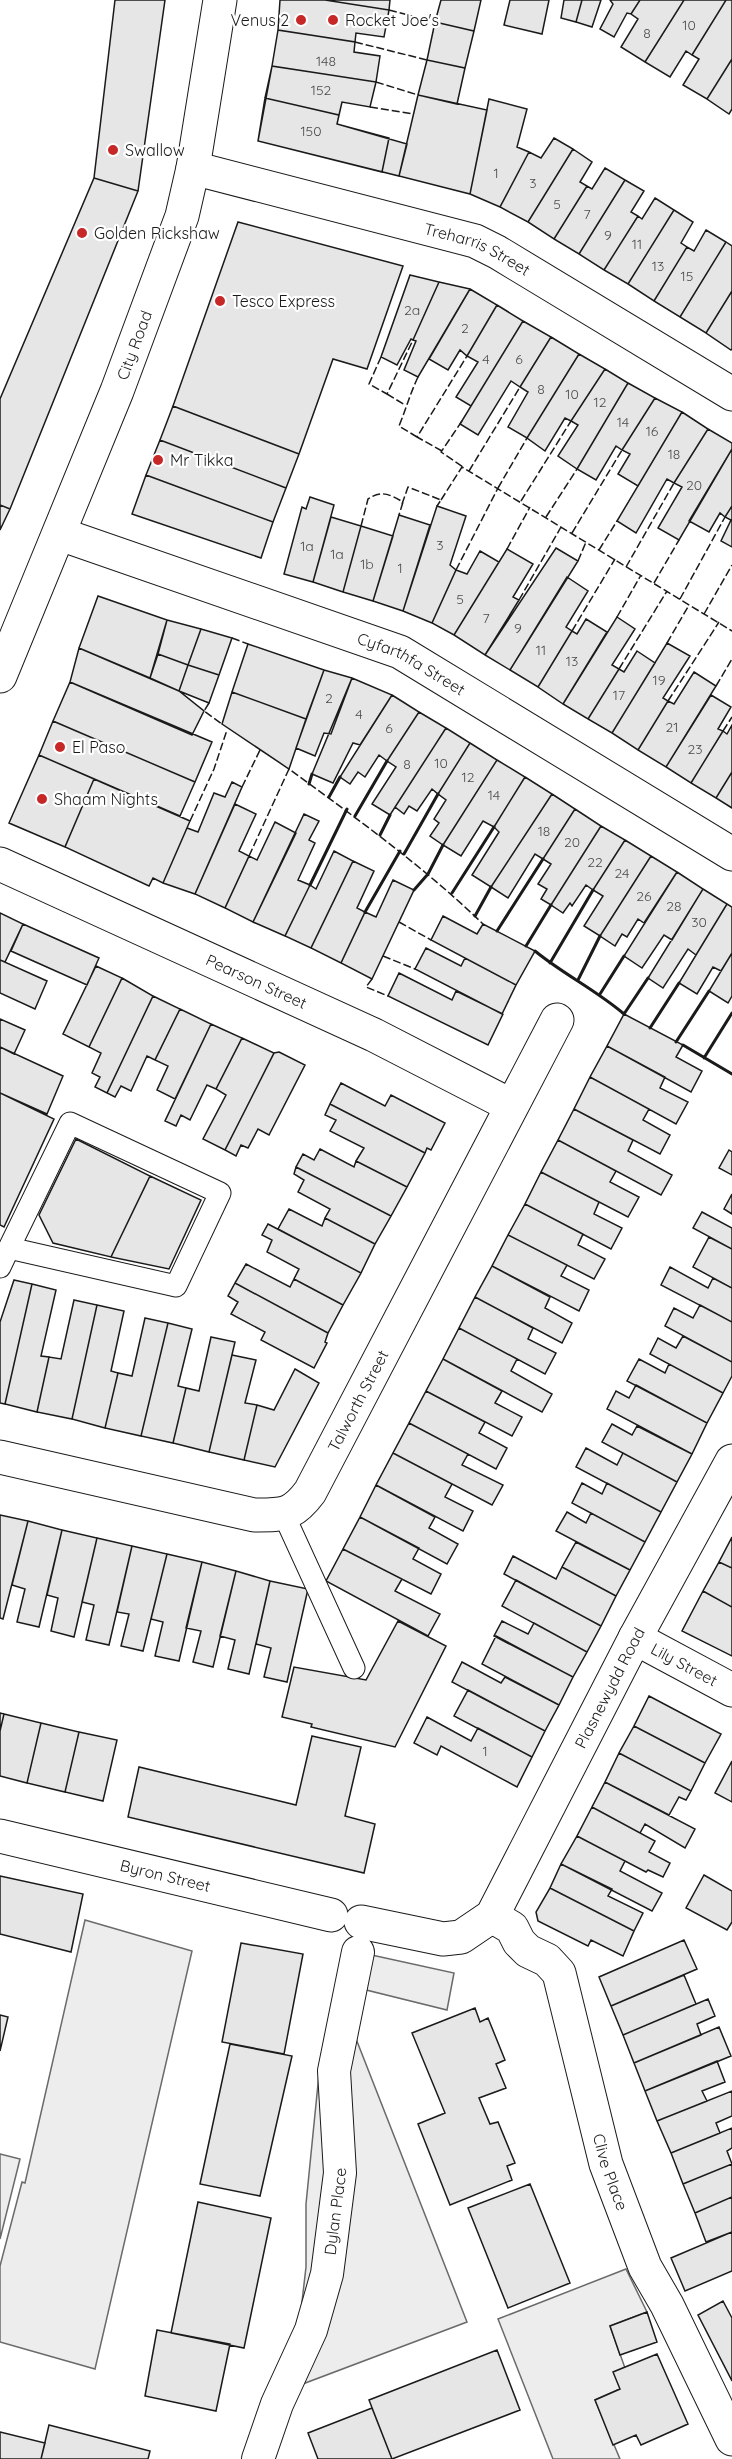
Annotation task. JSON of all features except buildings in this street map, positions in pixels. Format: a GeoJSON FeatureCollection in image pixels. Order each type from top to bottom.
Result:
{"type":"FeatureCollection","features":[{"type":"Feature","properties":{"kind":"street","name":"City Road"},"geometry":{"type":"LineString","coordinates":[[0,676],[60,534],[166,265],[182,216],[193,168],[220,0]]}},
{"type":"Feature","properties":{"kind":"street","name":"Treharris Street"},"geometry":{"type":"LineString","coordinates":[[193,168],[475,242],[497,252],[732,394]]}},
{"type":"Feature","properties":{"kind":"street","name":"Cyfarthfa Street"},"geometry":{"type":"LineString","coordinates":[[60,534],[400,652],[732,854]]}},
{"type":"Feature","properties":{"kind":"street","name":"Pearson Street"},"geometry":{"type":"LineString","coordinates":[[0,864],[374,1035],[510,1105]]}},
{"type":"Feature","properties":{"kind":"street","name":"Talworth Street"},"geometry":{"type":"LineString","coordinates":[[283,1513],[298,1508],[310,1492],[510,1105],[557,1020]]}},
{"type":"Feature","properties":{"kind":"street"},"geometry":{"type":"LineString","coordinates":[[0,1457],[254,1515],[283,1513]]}},
{"type":"Feature","properties":{"kind":"street","name":"Plasnewydd Road"},"geometry":{"type":"LineString","coordinates":[[492,1916],[635,1638],[732,1461]]}},
{"type":"Feature","properties":{"kind":"street","name":"Lily Street"},"geometry":{"type":"LineString","coordinates":[[635,1638],[732,1690]]}},
{"type":"Feature","properties":{"kind":"street","name":"Byron Street"},"geometry":{"type":"LineString","coordinates":[[0,1836],[350,1930],[443,1939],[460,1937],[492,1916]]}},
{"type":"Feature","properties":{"kind":"street","name":"Clive Place"},"geometry":{"type":"LineString","coordinates":[[492,1916],[512,1928],[519,1942],[528,1951],[546,1960],[559,1973],[606,2164],[645,2267],[667,2305],[732,2439]]}},
{"type":"Feature","properties":{"kind":"street","name":"Dylan Place"},"geometry":{"type":"LineString","coordinates":[[258,2459],[277,2404],[311,2330],[327,2274],[340,2173],[334,2071],[350,1930]]}},
{"type":"Feature","properties":{"kind":"lane"},"geometry":{"type":"LineString","coordinates":[[70,1123],[220,1193],[176,1286],[5,1258],[70,1123]]}},
{"type":"Feature","properties":{"kind":"lane"},"geometry":{"type":"LineString","coordinates":[[283,1513],[354,1668]]}},
{"type":"Feature","properties":{"kind":"shaded area"},"geometry":{"type":"Polygon","coordinates":[[[85,1920],[192,1951],[95,2369],[0,2342],[0,2266],[22,2182],[25,2183],[85,1920]]]}},
{"type":"Feature","properties":{"kind":"shaded area"},"geometry":{"type":"Polygon","coordinates":[[[358,1952],[454,1973],[447,2010],[362,1989],[351,2026],[467,2322],[292,2388],[306,2267],[306,2204],[319,2074],[358,1952]]]}},
{"type":"Feature","properties":{"kind":"shaded area"},"geometry":{"type":"Polygon","coordinates":[[[0,2154],[20,2159],[0,2239],[0,2154]]]}},
{"type":"Feature","properties":{"kind":"shaded area"},"geometry":{"type":"Polygon","coordinates":[[[626,2269],[647,2312],[610,2326],[625,2368],[620,2389],[595,2400],[620,2459],[553,2459],[498,2319],[626,2269]]]}},
{"type":"Feature","properties":{"kind":"fence"},"geometry":{"type":"LineString","coordinates":[[389,10],[435,22]]}},
{"type":"Feature","properties":{"kind":"fence"},"geometry":{"type":"LineString","coordinates":[[355,42],[427,60]]}},
{"type":"Feature","properties":{"kind":"fence"},"geometry":{"type":"LineString","coordinates":[[376,82],[418,95]]}},
{"type":"Feature","properties":{"kind":"fence"},"geometry":{"type":"LineString","coordinates":[[370,107],[414,114]]}},
{"type":"Feature","properties":{"kind":"fence"},"geometry":{"type":"LineString","coordinates":[[381,357],[369,384],[387,394],[413,340]]}},
{"type":"Feature","properties":{"kind":"fence"},"geometry":{"type":"LineString","coordinates":[[442,451],[417,437],[467,356]]}},
{"type":"Feature","properties":{"kind":"fence"},"geometry":{"type":"LineString","coordinates":[[418,377],[399,426],[417,437],[419,435]]}},
{"type":"Feature","properties":{"kind":"fence"},"geometry":{"type":"LineString","coordinates":[[469,471],[520,387]]}},
{"type":"Feature","properties":{"kind":"fence"},"geometry":{"type":"LineString","coordinates":[[387,394],[405,405]]}},
{"type":"Feature","properties":{"kind":"fence"},"geometry":{"type":"LineString","coordinates":[[462,421],[441,452],[463,467]]}},
{"type":"Feature","properties":{"kind":"fence"},"geometry":{"type":"LineString","coordinates":[[521,501],[571,421]]}},
{"type":"Feature","properties":{"kind":"fence"},"geometry":{"type":"LineString","coordinates":[[498,488],[527,438]]}},
{"type":"Feature","properties":{"kind":"fence"},"geometry":{"type":"LineString","coordinates":[[572,533],[622,450]]}},
{"type":"Feature","properties":{"kind":"fence"},"geometry":{"type":"LineString","coordinates":[[441,500],[462,467],[732,631]]}},
{"type":"Feature","properties":{"kind":"fence"},"geometry":{"type":"LineString","coordinates":[[546,517],[577,469]]}},
{"type":"Feature","properties":{"kind":"fence"},"geometry":{"type":"LineString","coordinates":[[626,567],[674,483]]}},
{"type":"Feature","properties":{"kind":"fence"},"geometry":{"type":"LineString","coordinates":[[402,504],[408,487],[441,500],[437,506]]}},
{"type":"Feature","properties":{"kind":"fence"},"geometry":{"type":"LineString","coordinates":[[456,570],[498,488]]}},
{"type":"Feature","properties":{"kind":"fence"},"geometry":{"type":"LineString","coordinates":[[361,526],[368,499],[377,495],[389,495],[403,502],[399,515]]}},
{"type":"Feature","properties":{"kind":"fence"},"geometry":{"type":"LineString","coordinates":[[507,549],[530,507]]}},
{"type":"Feature","properties":{"kind":"fence"},"geometry":{"type":"LineString","coordinates":[[680,599],[725,517]]}},
{"type":"Feature","properties":{"kind":"fence"},"geometry":{"type":"LineString","coordinates":[[599,550],[617,521]]}},
{"type":"Feature","properties":{"kind":"fence"},"geometry":{"type":"LineString","coordinates":[[519,600],[561,527]]}},
{"type":"Feature","properties":{"kind":"fence"},"geometry":{"type":"LineString","coordinates":[[654,583],[679,540]]}},
{"type":"Feature","properties":{"kind":"fence"},"geometry":{"type":"LineString","coordinates":[[578,561],[586,542]]}},
{"type":"Feature","properties":{"kind":"fence"},"geometry":{"type":"LineString","coordinates":[[572,631],[615,559]]}},
{"type":"Feature","properties":{"kind":"fence"},"geometry":{"type":"LineString","coordinates":[[704,614],[732,565]]}},
{"type":"Feature","properties":{"kind":"fence"},"geometry":{"type":"LineString","coordinates":[[617,617],[641,575]]}},
{"type":"Feature","properties":{"kind":"fence"},"geometry":{"type":"LineString","coordinates":[[619,669],[667,591]]}},
{"type":"Feature","properties":{"kind":"fence"},"geometry":{"type":"LineString","coordinates":[[667,643],[689,605]]}},
{"type":"Feature","properties":{"kind":"fence"},"geometry":{"type":"LineString","coordinates":[[668,701],[719,622]]}},
{"type":"Feature","properties":{"kind":"fence"},"geometry":{"type":"LineString","coordinates":[[232,638],[248,644]]}},
{"type":"Feature","properties":{"kind":"fence"},"geometry":{"type":"LineString","coordinates":[[716,686],[732,659]]}},
{"type":"Feature","properties":{"kind":"fence"},"geometry":{"type":"LineString","coordinates":[[209,703],[204,711],[222,724]]}},
{"type":"Feature","properties":{"kind":"fence"},"geometry":{"type":"LineString","coordinates":[[723,731],[732,717]]}},
{"type":"Feature","properties":{"kind":"fence"},"geometry":{"type":"LineString","coordinates":[[190,821],[214,769],[227,730]]}},
{"type":"Feature","properties":{"kind":"fence"},"geometry":{"type":"LineString","coordinates":[[242,787],[260,750]]}},
{"type":"Feature","properties":{"kind":"fence"},"geometry":{"type":"LineString","coordinates":[[249,856],[289,769],[413,862],[483,924]]}},
{"type":"Feature","properties":{"kind":"fence"},"geometry":{"type":"LineString","coordinates":[[399,922],[431,940]]}},
{"type":"Feature","properties":{"kind":"fence"},"geometry":{"type":"LineString","coordinates":[[383,956],[415,969]]}},
{"type":"Feature","properties":{"kind":"fence"},"geometry":{"type":"LineString","coordinates":[[372,979],[366,987],[388,996]]}},
{"type":"Feature","properties":{"kind":"wall"},"geometry":{"type":"LineString","coordinates":[[355,816],[387,761]]}},
{"type":"Feature","properties":{"kind":"wall"},"geometry":{"type":"LineString","coordinates":[[309,784],[312,774]]}},
{"type":"Feature","properties":{"kind":"wall"},"geometry":{"type":"LineString","coordinates":[[329,797],[340,777]]}},
{"type":"Feature","properties":{"kind":"wall"},"geometry":{"type":"LineString","coordinates":[[404,854],[438,794]]}},
{"type":"Feature","properties":{"kind":"wall"},"geometry":{"type":"LineString","coordinates":[[310,885],[347,809]]}},
{"type":"Feature","properties":{"kind":"wall"},"geometry":{"type":"LineString","coordinates":[[380,835],[390,815]]}},
{"type":"Feature","properties":{"kind":"wall"},"geometry":{"type":"LineString","coordinates":[[452,893],[494,827]]}},
{"type":"Feature","properties":{"kind":"wall"},"geometry":{"type":"LineString","coordinates":[[414,890],[428,874],[443,845]]}},
{"type":"Feature","properties":{"kind":"wall"},"geometry":{"type":"LineString","coordinates":[[365,912],[400,851]]}},
{"type":"Feature","properties":{"kind":"wall"},"geometry":{"type":"LineString","coordinates":[[497,931],[543,859]]}},
{"type":"Feature","properties":{"kind":"wall"},"geometry":{"type":"LineString","coordinates":[[475,916],[491,887]]}},
{"type":"Feature","properties":{"kind":"wall"},"geometry":{"type":"LineString","coordinates":[[550,963],[593,890]]}},
{"type":"Feature","properties":{"kind":"wall"},"geometry":{"type":"LineString","coordinates":[[526,946],[551,905]]}},
{"type":"Feature","properties":{"kind":"wall"},"geometry":{"type":"LineString","coordinates":[[578,980],[600,936]]}},
{"type":"Feature","properties":{"kind":"wall"},"geometry":{"type":"LineString","coordinates":[[535,951],[624,1014],[648,978]]}},
{"type":"Feature","properties":{"kind":"wall"},"geometry":{"type":"LineString","coordinates":[[600,994],[624,956]]}},
{"type":"Feature","properties":{"kind":"wall"},"geometry":{"type":"LineString","coordinates":[[650,1028],[679,983]]}},
{"type":"Feature","properties":{"kind":"wall"},"geometry":{"type":"LineString","coordinates":[[676,1042],[709,991]]}},
{"type":"Feature","properties":{"kind":"wall"},"geometry":{"type":"LineString","coordinates":[[704,1058],[732,1013]]}},
{"type":"Feature","properties":{"kind":"wall"},"geometry":{"type":"LineString","coordinates":[[683,1045],[732,1074]]}},
{"type":"Feature","properties":{"kind":"place","name":"Venus 2"},"geometry":{"type":"Point","coordinates":[301,20]}},
{"type":"Feature","properties":{"kind":"place","name":"Rocket Joe's"},"geometry":{"type":"Point","coordinates":[333,20]}},
{"type":"Feature","properties":{"kind":"place","name":"Swallow"},"geometry":{"type":"Point","coordinates":[113,150]}},
{"type":"Feature","properties":{"kind":"place","name":"Golden Rickshaw"},"geometry":{"type":"Point","coordinates":[82,233]}},
{"type":"Feature","properties":{"kind":"place","name":"Tesco Express"},"geometry":{"type":"Point","coordinates":[220,301]}},
{"type":"Feature","properties":{"kind":"place","name":"Mr Tikka"},"geometry":{"type":"Point","coordinates":[158,460]}},
{"type":"Feature","properties":{"kind":"place","name":"El Paso"},"geometry":{"type":"Point","coordinates":[60,747]}},
{"type":"Feature","properties":{"kind":"place","name":"Shaam Nights"},"geometry":{"type":"Point","coordinates":[42,799]}}]}
